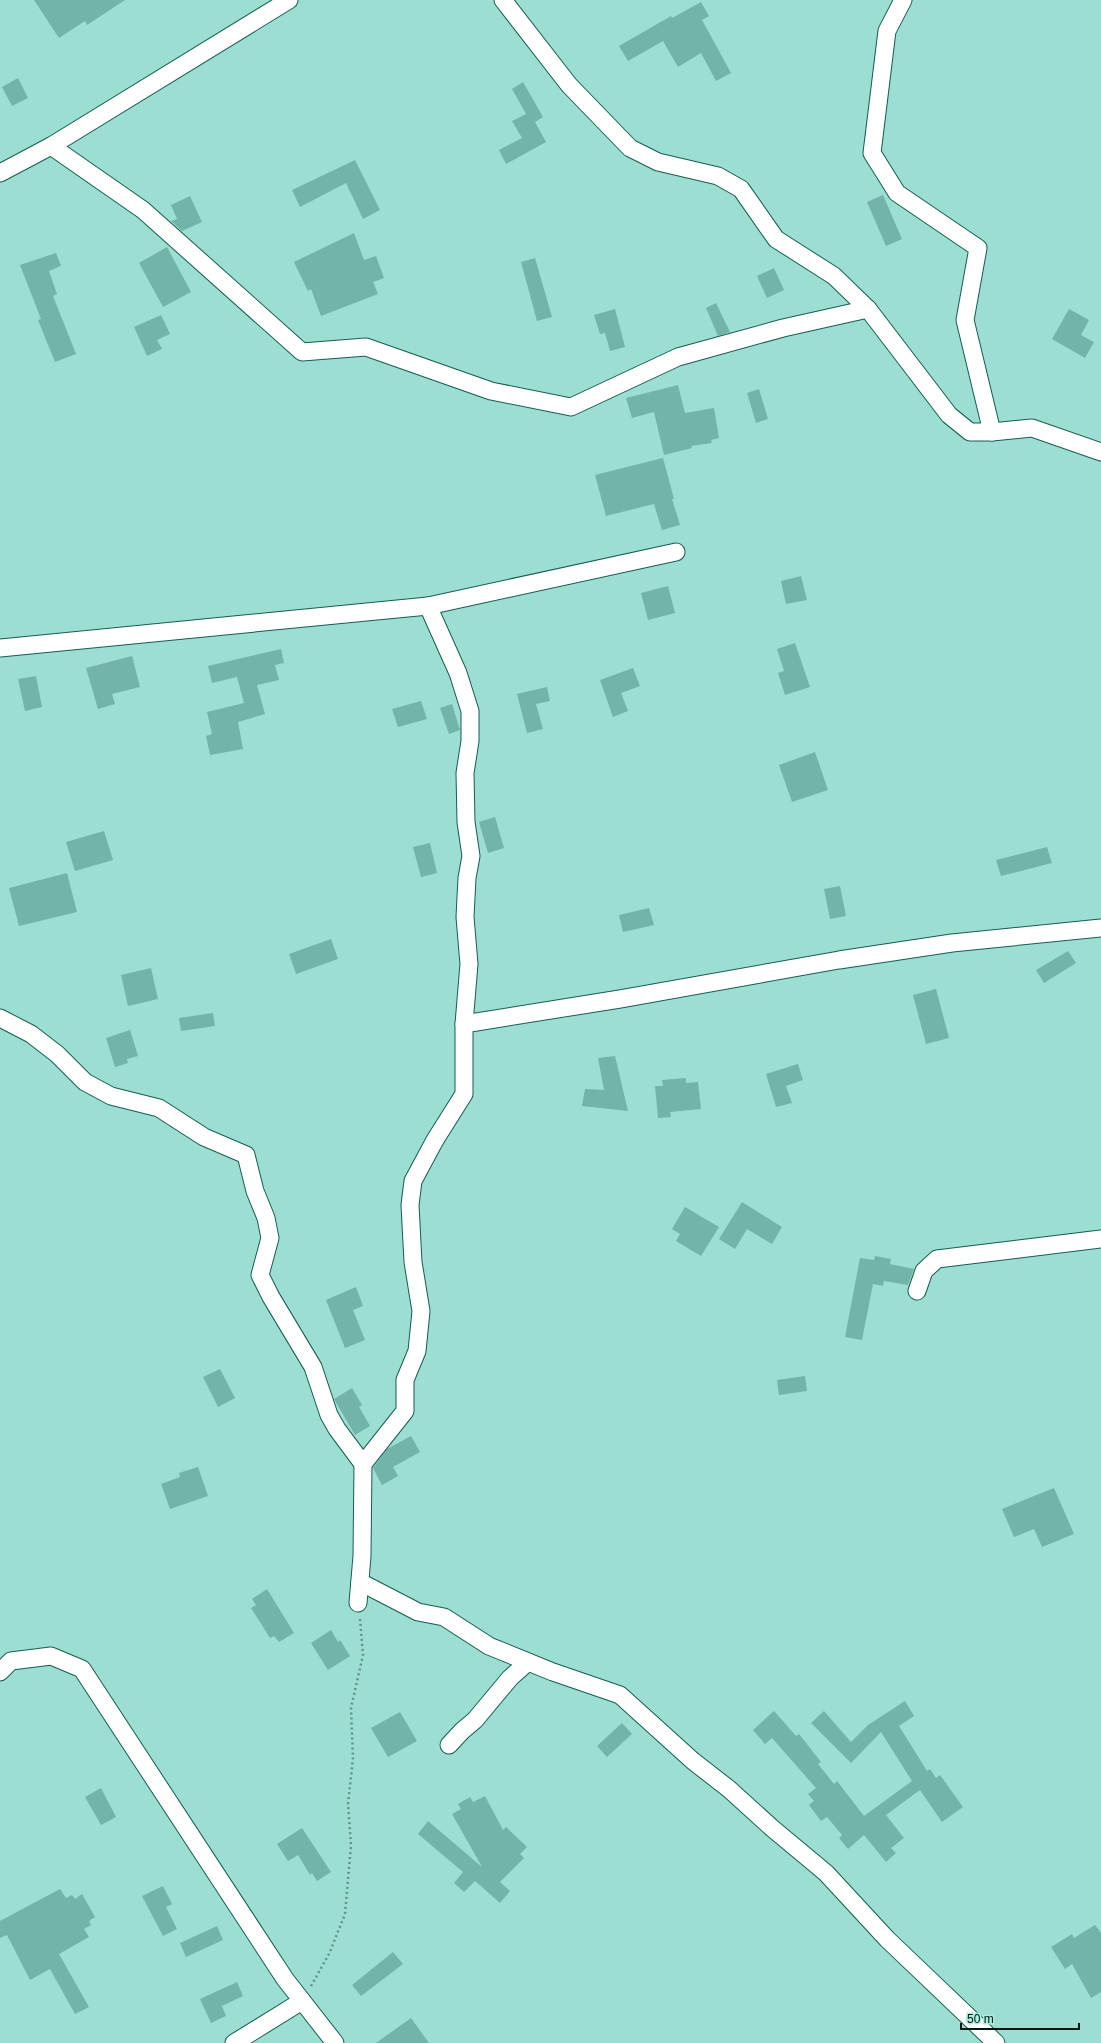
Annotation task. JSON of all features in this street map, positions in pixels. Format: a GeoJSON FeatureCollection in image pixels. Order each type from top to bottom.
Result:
{"type":"FeatureCollection","features":[{"type":"Feature","properties":{"kind":"street"},"geometry":{"type":"LineString","coordinates":[[0,174],[51,146],[289,0]]}},
{"type":"Feature","properties":{"kind":"street"},"geometry":{"type":"LineString","coordinates":[[503,0],[569,85],[630,148],[658,162],[718,176],[741,190],[776,240],[834,276],[868,309],[949,415],[970,432],[992,432],[1032,428],[1101,452]]}},
{"type":"Feature","properties":{"kind":"street"},"geometry":{"type":"LineString","coordinates":[[903,0],[887,31],[872,153],[897,193],[978,248],[965,320],[992,432]]}},
{"type":"Feature","properties":{"kind":"street"},"geometry":{"type":"LineString","coordinates":[[51,146],[143,210],[302,352],[366,347],[491,391],[571,407],[678,357],[783,328],[868,309]]}},
{"type":"Feature","properties":{"kind":"street"},"geometry":{"type":"LineString","coordinates":[[0,648],[428,606],[676,552]]}},
{"type":"Feature","properties":{"kind":"street"},"geometry":{"type":"LineString","coordinates":[[358,1602],[360,1582],[363,1464],[405,1411],[405,1380],[417,1351],[421,1311],[413,1262],[410,1205],[413,1181],[435,1140],[464,1094],[464,1024],[469,964],[465,917],[467,878],[471,856],[466,822],[465,773],[470,741],[470,711],[458,673],[428,606]]}},
{"type":"Feature","properties":{"kind":"street"},"geometry":{"type":"LineString","coordinates":[[464,1024],[620,1000],[831,962],[952,943],[1101,928]]}},
{"type":"Feature","properties":{"kind":"street"},"geometry":{"type":"LineString","coordinates":[[0,1018],[31,1034],[52,1050],[85,1082],[111,1096],[159,1108],[204,1137],[246,1155],[255,1191],[266,1218],[270,1238],[260,1275],[271,1297],[312,1367],[329,1415],[337,1429],[363,1464]]}},
{"type":"Feature","properties":{"kind":"street"},"geometry":{"type":"LineString","coordinates":[[917,1291],[924,1271],[937,1259],[1101,1238]]}},
{"type":"Feature","properties":{"kind":"street"},"geometry":{"type":"LineString","coordinates":[[360,1582],[418,1612],[444,1617],[489,1646],[528,1662],[620,1695],[653,1723],[693,1761],[729,1789],[772,1828],[826,1873],[887,1939],[996,2043]]}},
{"type":"Feature","properties":{"kind":"street"},"geometry":{"type":"LineString","coordinates":[[0,1672],[11,1661],[51,1656],[82,1669],[285,1979],[335,2043]]}},
{"type":"Feature","properties":{"kind":"street"},"geometry":{"type":"LineString","coordinates":[[449,1745],[475,1720],[510,1678],[528,1662]]}},
{"type":"Feature","properties":{"kind":"street"},"geometry":{"type":"LineString","coordinates":[[234,2043],[302,2001]]}},
{"type":"Feature","properties":{"kind":"path"},"geometry":{"type":"LineString","coordinates":[[302,2001],[329,1954],[345,1914],[351,1845],[348,1804],[353,1758],[351,1708],[363,1655],[358,1602]]}},
{"type":"Feature","properties":{"kind":"building"},"geometry":{"type":"Polygon","coordinates":[[[34,0],[125,0],[87,25],[85,21],[59,38],[34,0]]]}},
{"type":"Feature","properties":{"kind":"building"},"geometry":{"type":"Polygon","coordinates":[[[701,2],[709,16],[702,20],[731,73],[716,81],[701,53],[678,67],[663,41],[628,61],[619,46],[671,16],[672,18],[701,2]]]}},
{"type":"Feature","properties":{"kind":"building"},"geometry":{"type":"Polygon","coordinates":[[[18,78],[28,98],[12,106],[2,87],[18,78]]]}},
{"type":"Feature","properties":{"kind":"building"},"geometry":{"type":"Polygon","coordinates":[[[523,82],[543,117],[535,122],[546,142],[506,164],[499,150],[522,138],[512,121],[526,114],[512,89],[523,82]]]}},
{"type":"Feature","properties":{"kind":"building"},"geometry":{"type":"Polygon","coordinates":[[[355,160],[380,210],[363,219],[346,183],[300,207],[292,190],[355,160]]]}},
{"type":"Feature","properties":{"kind":"building"},"geometry":{"type":"Polygon","coordinates":[[[883,195],[902,239],[886,246],[867,202],[883,195]]]}},
{"type":"Feature","properties":{"kind":"building"},"geometry":{"type":"Polygon","coordinates":[[[190,196],[202,222],[182,231],[171,221],[177,219],[171,205],[190,196]]]}},
{"type":"Feature","properties":{"kind":"building"},"geometry":{"type":"Polygon","coordinates":[[[354,233],[364,260],[376,256],[384,278],[373,282],[378,294],[321,316],[311,289],[308,291],[294,262],[354,233]]]}},
{"type":"Feature","properties":{"kind":"building"},"geometry":{"type":"Polygon","coordinates":[[[167,247],[191,292],[163,307],[139,263],[167,247]]]}},
{"type":"Feature","properties":{"kind":"building"},"geometry":{"type":"Polygon","coordinates":[[[56,253],[61,266],[49,271],[57,294],[53,296],[76,354],[55,362],[38,320],[41,319],[20,265],[56,253]]]}},
{"type":"Feature","properties":{"kind":"building"},"geometry":{"type":"Polygon","coordinates":[[[535,258],[552,317],[537,321],[521,262],[535,258]]]}},
{"type":"Feature","properties":{"kind":"building"},"geometry":{"type":"Polygon","coordinates":[[[774,268],[784,290],[767,298],[757,276],[774,268]]]}},
{"type":"Feature","properties":{"kind":"building"},"geometry":{"type":"Polygon","coordinates":[[[716,303],[730,332],[718,336],[706,308],[716,303]]]}},
{"type":"Feature","properties":{"kind":"building"},"geometry":{"type":"Polygon","coordinates":[[[615,309],[625,347],[610,351],[605,333],[600,334],[594,315],[615,309]]]}},
{"type":"Feature","properties":{"kind":"building"},"geometry":{"type":"Polygon","coordinates":[[[1069,309],[1089,320],[1081,335],[1094,342],[1085,358],[1052,339],[1069,309]]]}},
{"type":"Feature","properties":{"kind":"building"},"geometry":{"type":"Polygon","coordinates":[[[161,315],[170,334],[157,340],[162,349],[147,356],[134,327],[161,315]]]}},
{"type":"Feature","properties":{"kind":"building"},"geometry":{"type":"Polygon","coordinates":[[[678,385],[685,413],[714,408],[719,438],[711,440],[712,443],[691,446],[692,448],[664,455],[654,412],[632,418],[626,398],[678,385]]]}},
{"type":"Feature","properties":{"kind":"building"},"geometry":{"type":"Polygon","coordinates":[[[759,389],[768,419],[756,423],[747,393],[759,389]]]}},
{"type":"Feature","properties":{"kind":"building"},"geometry":{"type":"Polygon","coordinates":[[[663,458],[674,499],[672,499],[680,525],[662,530],[654,504],[606,516],[595,475],[663,458]]]}},
{"type":"Feature","properties":{"kind":"building"},"geometry":{"type":"Polygon","coordinates":[[[801,576],[807,600],[786,604],[781,581],[801,576]]]}},
{"type":"Feature","properties":{"kind":"building"},"geometry":{"type":"Polygon","coordinates":[[[668,586],[675,613],[648,620],[641,593],[668,586]]]}},
{"type":"Feature","properties":{"kind":"building"},"geometry":{"type":"Polygon","coordinates":[[[795,643],[810,687],[785,695],[778,673],[784,671],[777,649],[795,643]]]}},
{"type":"Feature","properties":{"kind":"building"},"geometry":{"type":"Polygon","coordinates":[[[281,649],[284,663],[275,665],[279,680],[257,685],[265,714],[238,722],[243,749],[210,755],[206,736],[212,734],[207,712],[244,703],[237,677],[212,683],[208,666],[281,649]]]}},
{"type":"Feature","properties":{"kind":"building"},"geometry":{"type":"Polygon","coordinates":[[[132,656],[140,687],[112,694],[115,704],[98,709],[86,668],[132,656]]]}},
{"type":"Feature","properties":{"kind":"building"},"geometry":{"type":"Polygon","coordinates":[[[633,668],[640,686],[621,693],[628,711],[613,717],[600,680],[633,668]]]}},
{"type":"Feature","properties":{"kind":"building"},"geometry":{"type":"Polygon","coordinates":[[[36,676],[42,707],[25,711],[18,679],[36,676]]]}},
{"type":"Feature","properties":{"kind":"building"},"geometry":{"type":"Polygon","coordinates":[[[547,687],[550,701],[536,704],[543,729],[527,733],[517,694],[547,687]]]}},
{"type":"Feature","properties":{"kind":"building"},"geometry":{"type":"Polygon","coordinates":[[[421,701],[427,719],[398,727],[392,709],[421,701]]]}},
{"type":"Feature","properties":{"kind":"building"},"geometry":{"type":"Polygon","coordinates":[[[452,704],[460,730],[449,734],[440,708],[452,704]]]}},
{"type":"Feature","properties":{"kind":"building"},"geometry":{"type":"Polygon","coordinates":[[[815,752],[828,790],[792,802],[779,765],[815,752]]]}},
{"type":"Feature","properties":{"kind":"building"},"geometry":{"type":"Polygon","coordinates":[[[495,817],[504,848],[488,853],[479,822],[495,817]]]}},
{"type":"Feature","properties":{"kind":"building"},"geometry":{"type":"Polygon","coordinates":[[[104,831],[113,860],[75,871],[66,842],[104,831]]]}},
{"type":"Feature","properties":{"kind":"building"},"geometry":{"type":"Polygon","coordinates":[[[430,843],[437,873],[421,877],[413,847],[430,843]]]}},
{"type":"Feature","properties":{"kind":"building"},"geometry":{"type":"Polygon","coordinates":[[[1047,847],[1052,863],[1001,876],[996,860],[1047,847]]]}},
{"type":"Feature","properties":{"kind":"building"},"geometry":{"type":"Polygon","coordinates":[[[67,873],[77,912],[19,926],[9,888],[67,873]]]}},
{"type":"Feature","properties":{"kind":"building"},"geometry":{"type":"Polygon","coordinates":[[[840,886],[846,916],[830,919],[824,889],[840,886]]]}},
{"type":"Feature","properties":{"kind":"building"},"geometry":{"type":"Polygon","coordinates":[[[649,908],[654,925],[623,932],[619,915],[649,908]]]}},
{"type":"Feature","properties":{"kind":"building"},"geometry":{"type":"Polygon","coordinates":[[[331,939],[338,959],[296,974],[289,954],[331,939]]]}},
{"type":"Feature","properties":{"kind":"building"},"geometry":{"type":"Polygon","coordinates":[[[1068,951],[1076,963],[1044,983],[1036,970],[1068,951]]]}},
{"type":"Feature","properties":{"kind":"building"},"geometry":{"type":"Polygon","coordinates":[[[151,968],[158,999],[128,1006],[121,975],[151,968]]]}},
{"type":"Feature","properties":{"kind":"building"},"geometry":{"type":"Polygon","coordinates":[[[936,989],[949,1038],[926,1044],[913,995],[936,989]]]}},
{"type":"Feature","properties":{"kind":"building"},"geometry":{"type":"Polygon","coordinates":[[[213,1013],[215,1026],[181,1031],[179,1018],[213,1013]]]}},
{"type":"Feature","properties":{"kind":"building"},"geometry":{"type":"Polygon","coordinates":[[[130,1030],[138,1056],[127,1059],[128,1063],[115,1067],[106,1038],[130,1030]]]}},
{"type":"Feature","properties":{"kind":"building"},"geometry":{"type":"Polygon","coordinates":[[[615,1056],[628,1111],[582,1106],[585,1089],[604,1090],[598,1058],[615,1056]]]}},
{"type":"Feature","properties":{"kind":"building"},"geometry":{"type":"Polygon","coordinates":[[[798,1064],[803,1080],[786,1086],[792,1103],[776,1107],[766,1074],[798,1064]]]}},
{"type":"Feature","properties":{"kind":"building"},"geometry":{"type":"Polygon","coordinates":[[[686,1078],[686,1083],[698,1082],[701,1109],[670,1112],[671,1117],[658,1118],[655,1086],[663,1086],[662,1080],[686,1078]]]}},
{"type":"Feature","properties":{"kind":"building"},"geometry":{"type":"Polygon","coordinates":[[[742,1202],[782,1227],[772,1244],[747,1229],[735,1249],[719,1239],[742,1202]]]}},
{"type":"Feature","properties":{"kind":"building"},"geometry":{"type":"Polygon","coordinates":[[[685,1207],[719,1227],[701,1256],[676,1241],[680,1234],[672,1229],[685,1207]]]}},
{"type":"Feature","properties":{"kind":"building"},"geometry":{"type":"Polygon","coordinates":[[[875,1256],[891,1259],[890,1264],[914,1269],[908,1285],[884,1281],[883,1286],[873,1284],[862,1340],[845,1337],[860,1258],[874,1260],[875,1256]]]}},
{"type":"Feature","properties":{"kind":"building"},"geometry":{"type":"Polygon","coordinates":[[[356,1287],[363,1306],[353,1310],[365,1340],[345,1348],[326,1300],[356,1287]]]}},
{"type":"Feature","properties":{"kind":"building"},"geometry":{"type":"Polygon","coordinates":[[[220,1369],[235,1398],[218,1407],[203,1377],[220,1369]]]}},
{"type":"Feature","properties":{"kind":"building"},"geometry":{"type":"Polygon","coordinates":[[[805,1376],[807,1391],[779,1395],[777,1380],[805,1376]]]}},
{"type":"Feature","properties":{"kind":"building"},"geometry":{"type":"Polygon","coordinates":[[[352,1388],[362,1405],[359,1407],[370,1426],[355,1435],[334,1399],[352,1388]]]}},
{"type":"Feature","properties":{"kind":"building"},"geometry":{"type":"Polygon","coordinates":[[[411,1436],[420,1452],[393,1467],[398,1476],[382,1485],[373,1468],[387,1449],[411,1436]]]}},
{"type":"Feature","properties":{"kind":"building"},"geometry":{"type":"Polygon","coordinates":[[[198,1467],[208,1496],[170,1509],[161,1484],[180,1477],[179,1473],[198,1467]]]}},
{"type":"Feature","properties":{"kind":"building"},"geometry":{"type":"Polygon","coordinates":[[[1054,1488],[1074,1534],[1042,1547],[1034,1529],[1014,1537],[1002,1509],[1054,1488]]]}},
{"type":"Feature","properties":{"kind":"building"},"geometry":{"type":"Polygon","coordinates":[[[267,1589],[294,1633],[279,1642],[274,1636],[270,1638],[251,1608],[256,1605],[252,1599],[267,1589]]]}},
{"type":"Feature","properties":{"kind":"building"},"geometry":{"type":"Polygon","coordinates":[[[331,1630],[338,1642],[340,1640],[350,1656],[328,1670],[311,1643],[331,1630]]]}},
{"type":"Feature","properties":{"kind":"building"},"geometry":{"type":"Polygon","coordinates":[[[905,1701],[914,1716],[899,1726],[927,1771],[930,1769],[936,1778],[940,1775],[963,1807],[942,1822],[920,1790],[886,1815],[904,1838],[891,1848],[896,1853],[886,1862],[864,1835],[848,1849],[839,1838],[842,1835],[827,1817],[821,1821],[809,1805],[814,1801],[808,1794],[816,1788],[772,1738],[765,1744],[753,1730],[774,1711],[796,1736],[799,1734],[821,1762],[818,1764],[834,1784],[837,1781],[864,1816],[912,1781],[881,1732],[851,1763],[811,1723],[824,1711],[851,1742],[868,1725],[905,1701]]]}},
{"type":"Feature","properties":{"kind":"building"},"geometry":{"type":"Polygon","coordinates":[[[400,1712],[417,1741],[388,1757],[371,1728],[400,1712]]]}},
{"type":"Feature","properties":{"kind":"building"},"geometry":{"type":"Polygon","coordinates":[[[622,1723],[632,1734],[607,1757],[597,1746],[622,1723]]]}},
{"type":"Feature","properties":{"kind":"building"},"geometry":{"type":"Polygon","coordinates":[[[101,1788],[116,1817],[101,1825],[85,1797],[101,1788]]]}},
{"type":"Feature","properties":{"kind":"building"},"geometry":{"type":"Polygon","coordinates":[[[485,1796],[503,1830],[506,1827],[527,1847],[520,1854],[524,1858],[500,1882],[510,1891],[500,1903],[475,1881],[464,1892],[454,1883],[463,1872],[418,1834],[428,1821],[482,1867],[452,1814],[461,1809],[458,1804],[470,1797],[473,1802],[485,1796]]]}},
{"type":"Feature","properties":{"kind":"building"},"geometry":{"type":"Polygon","coordinates":[[[302,1828],[331,1872],[317,1881],[312,1873],[310,1875],[298,1855],[288,1861],[277,1844],[302,1828]]]}},
{"type":"Feature","properties":{"kind":"building"},"geometry":{"type":"Polygon","coordinates":[[[163,1886],[172,1904],[166,1907],[177,1929],[163,1936],[142,1896],[163,1886]]]}},
{"type":"Feature","properties":{"kind":"building"},"geometry":{"type":"Polygon","coordinates":[[[60,1889],[66,1898],[72,1895],[75,1899],[82,1894],[95,1917],[89,1921],[91,1925],[84,1929],[89,1937],[59,1954],[89,2007],[75,2014],[50,1969],[30,1980],[7,1935],[0,1938],[0,1921],[60,1889]]]}},
{"type":"Feature","properties":{"kind":"building"},"geometry":{"type":"Polygon","coordinates":[[[1095,1925],[1101,1933],[1101,1992],[1091,1998],[1072,1964],[1065,1969],[1051,1947],[1072,1934],[1074,1938],[1095,1925]]]}},
{"type":"Feature","properties":{"kind":"building"},"geometry":{"type":"Polygon","coordinates":[[[217,1926],[223,1940],[186,1957],[180,1943],[217,1926]]]}},
{"type":"Feature","properties":{"kind":"building"},"geometry":{"type":"Polygon","coordinates":[[[393,1952],[403,1964],[361,1996],[352,1985],[393,1952]]]}},
{"type":"Feature","properties":{"kind":"building"},"geometry":{"type":"Polygon","coordinates":[[[237,1982],[243,1996],[222,2006],[226,2016],[211,2023],[200,1999],[237,1982]]]}},
{"type":"Feature","properties":{"kind":"building"},"geometry":{"type":"Polygon","coordinates":[[[411,2018],[429,2043],[376,2043],[411,2018]]]}}]}
